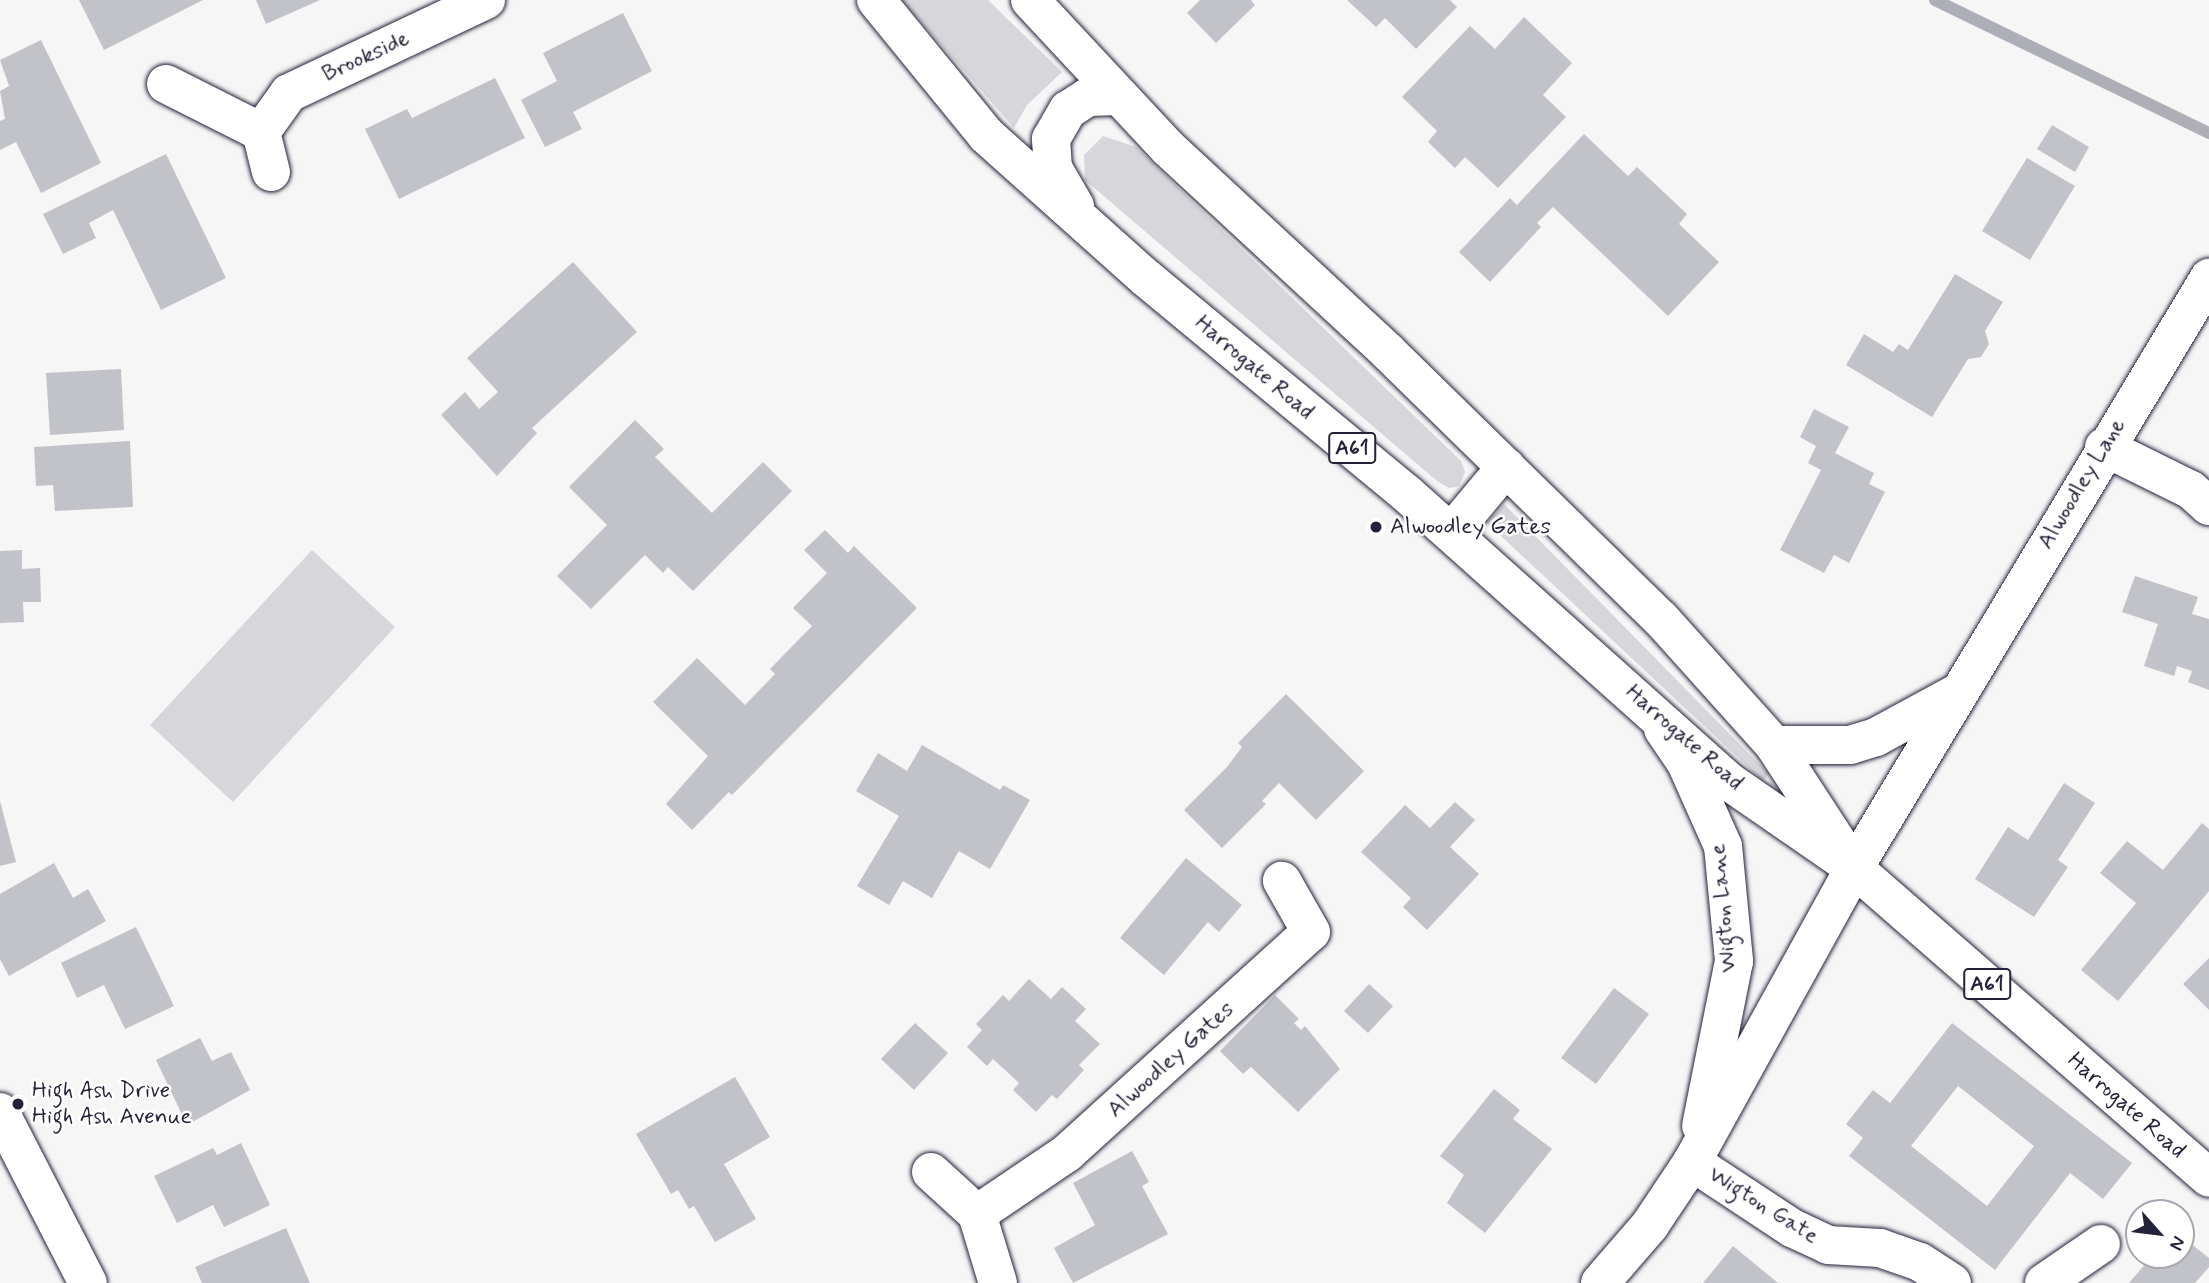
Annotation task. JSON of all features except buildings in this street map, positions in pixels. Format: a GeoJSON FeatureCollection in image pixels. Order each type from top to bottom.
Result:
{"type":"FeatureCollection","features":[{"type":"Feature","properties":{"kind":"main road","name":"Brookside"},"geometry":{"type":"LineString","coordinates":[[261,132],[289,93],[486,0]]}},
{"type":"Feature","properties":{"kind":"main road","name":"Harrogate Road"},"geometry":{"type":"LineString","coordinates":[[876,0],[986,135],[1084,223],[1451,533],[1728,781],[1854,868],[2209,1178]]}},
{"type":"Feature","properties":{"kind":"main road","name":"Harrogate Road"},"geometry":{"type":"LineString","coordinates":[[1030,0],[1168,148],[1506,467],[1661,619],[1774,744],[1854,868]]}},
{"type":"Feature","properties":{"kind":"main road"},"geometry":{"type":"LineString","coordinates":[[166,84],[261,132],[271,172]]}},
{"type":"Feature","properties":{"kind":"main road","name":"A61"},"geometry":{"type":"LineString","coordinates":[[1084,223],[1054,168],[1051,139],[1068,110],[1087,97],[1119,96]]}},
{"type":"Feature","properties":{"kind":"main road","name":"Alwoodley Lane"},"geometry":{"type":"LineString","coordinates":[[1854,868],[2104,447],[2209,278]]}},
{"type":"Feature","properties":{"kind":"main road"},"geometry":{"type":"LineString","coordinates":[[2104,447],[2191,489],[2209,506]]}},
{"type":"Feature","properties":{"kind":"main road"},"geometry":{"type":"LineString","coordinates":[[1451,533],[1506,467]]}},
{"type":"Feature","properties":{"kind":"main road"},"geometry":{"type":"LineString","coordinates":[[1774,744],[1850,745],[1876,737],[1959,692]]}},
{"type":"Feature","properties":{"kind":"main road","name":"Wigton Lane"},"geometry":{"type":"LineString","coordinates":[[1650,709],[1686,764],[1723,846],[1734,961],[1692,1162]]}},
{"type":"Feature","properties":{"kind":"main road","name":"Wigton Lane"},"geometry":{"type":"LineString","coordinates":[[1600,1283],[1650,1225],[1692,1162],[1854,868]]}},
{"type":"Feature","properties":{"kind":"main road","name":"Alwoodley Gates"},"geometry":{"type":"LineString","coordinates":[[977,1214],[1067,1153],[1311,932],[1282,881]]}},
{"type":"Feature","properties":{"kind":"main road"},"geometry":{"type":"LineString","coordinates":[[0,1112],[88,1283]]}},
{"type":"Feature","properties":{"kind":"main road","name":"Wigton Gate"},"geometry":{"type":"LineString","coordinates":[[1692,1162],[1792,1228],[1828,1245],[1880,1248],[1910,1258],[1952,1283]]}},
{"type":"Feature","properties":{"kind":"main road"},"geometry":{"type":"LineString","coordinates":[[931,1172],[977,1214],[998,1283]]}},
{"type":"Feature","properties":{"kind":"main road"},"geometry":{"type":"LineString","coordinates":[[2044,1283],[2101,1244]]}},
{"type":"Feature","properties":{"kind":"shaded area"},"geometry":{"type":"Polygon","coordinates":[[[902,0],[988,0],[1062,72],[1027,105],[1014,128],[902,0]]]}},
{"type":"Feature","properties":{"kind":"shaded area"},"geometry":{"type":"Polygon","coordinates":[[[1103,136],[1136,147],[1461,461],[1465,472],[1459,486],[1449,488],[1437,481],[1085,180],[1084,155],[1103,136]]]}},
{"type":"Feature","properties":{"kind":"shaded area"},"geometry":{"type":"Polygon","coordinates":[[[1504,504],[1769,774],[1763,781],[1487,523],[1504,504]]]}},
{"type":"Feature","properties":{"kind":"shaded area"},"geometry":{"type":"Polygon","coordinates":[[[312,550],[395,627],[233,802],[150,725],[312,550]]]}},
{"type":"Feature","properties":{"kind":"waterway"},"geometry":{"type":"LineString","coordinates":[[1935,0],[2209,133]]}},
{"type":"Feature","properties":{"kind":"place","name":"Alwoodley Gates"},"geometry":{"type":"Point","coordinates":[1376,527]}},
{"type":"Feature","properties":{"kind":"place","name":"High Ash Drive High Ash Avenue"},"geometry":{"type":"Point","coordinates":[18,1104]}}]}
